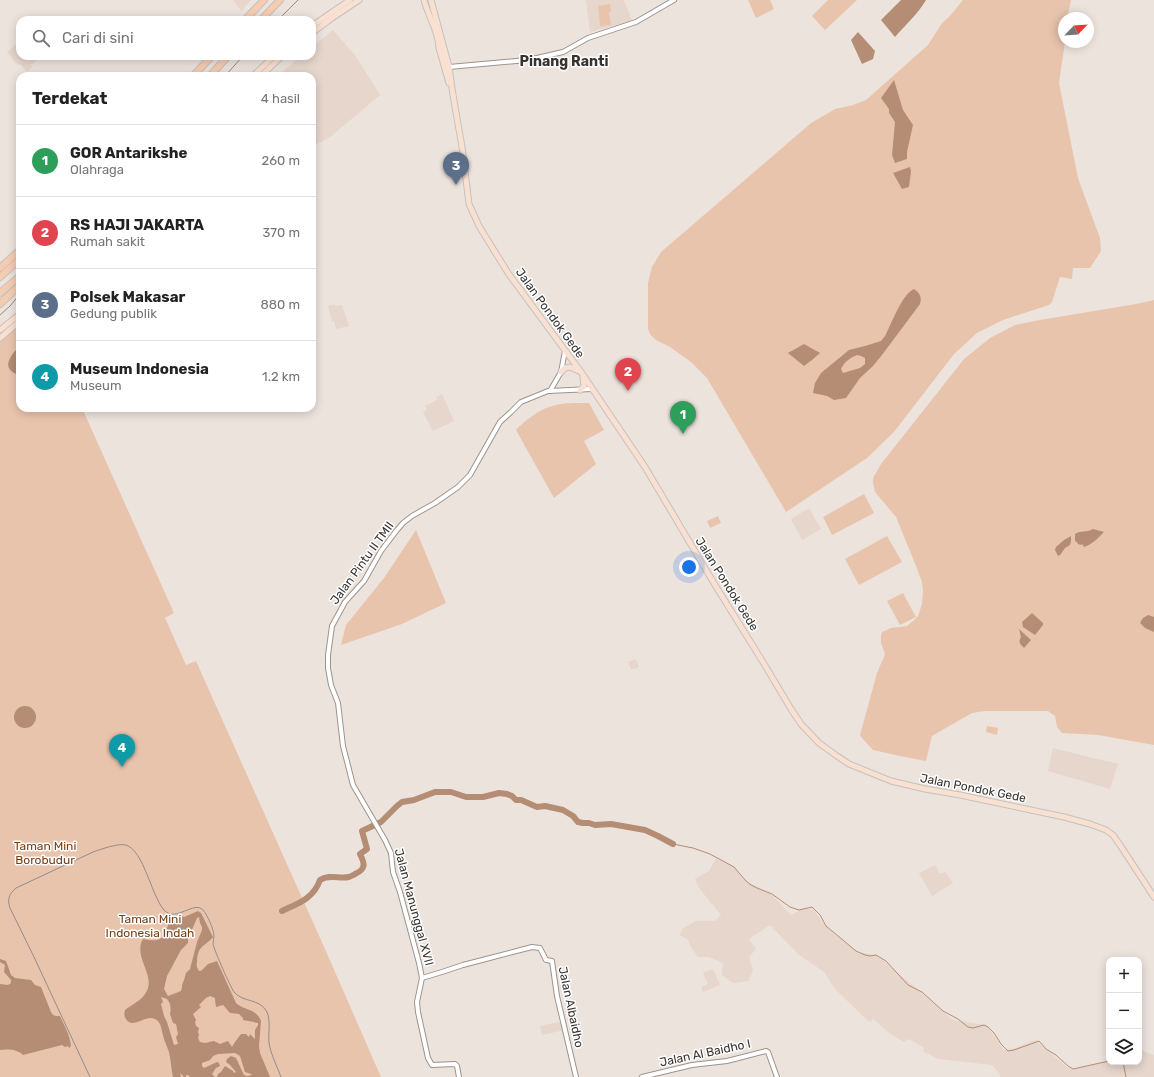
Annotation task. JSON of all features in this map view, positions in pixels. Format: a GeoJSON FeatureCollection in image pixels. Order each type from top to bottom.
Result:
{"type":"FeatureCollection","features":[{"type":"Feature","properties":{"kind":"highway"},"geometry":{"type":"LineString","coordinates":[[249,16],[264,0]]}},
{"type":"Feature","properties":{"kind":"highway"},"geometry":{"type":"LineString","coordinates":[[265,16],[280,0]]}},
{"type":"Feature","properties":{"kind":"highway"},"geometry":{"type":"LineString","coordinates":[[197,72],[208,60]]}},
{"type":"Feature","properties":{"kind":"highway"},"geometry":{"type":"LineString","coordinates":[[214,72],[224,60]]}},
{"type":"Feature","properties":{"kind":"highway"},"geometry":{"type":"LineString","coordinates":[[0,268],[16,254]]}},
{"type":"Feature","properties":{"kind":"highway"},"geometry":{"type":"LineString","coordinates":[[0,277],[16,263]]}},
{"type":"Feature","properties":{"kind":"highway"},"geometry":{"type":"LineString","coordinates":[[0,293],[16,279]]}},
{"type":"Feature","properties":{"kind":"highway"},"geometry":{"type":"LineString","coordinates":[[0,304],[16,289]]}},
{"type":"Feature","properties":{"kind":"highway"},"geometry":{"type":"LineString","coordinates":[[0,299],[13,292]]}},
{"type":"Feature","properties":{"kind":"main road"},"geometry":{"type":"LineString","coordinates":[[316,23],[350,0]]}},
{"type":"Feature","properties":{"kind":"main road"},"geometry":{"type":"LineString","coordinates":[[316,30],[360,0]]}},
{"type":"Feature","properties":{"kind":"main road","name":"Jalan Pondok Gede"},"geometry":{"type":"LineString","coordinates":[[424,0],[447,68]]}},
{"type":"Feature","properties":{"kind":"main road","name":"Jalan Pondok Gede"},"geometry":{"type":"LineString","coordinates":[[431,0],[453,95],[464,159],[469,204],[482,232],[508,273],[581,373],[650,475],[715,585],[791,709],[806,730],[819,743],[849,764],[900,783],[1057,816],[1090,824],[1106,830],[1113,835],[1154,897]]}},
{"type":"Feature","properties":{"kind":"main road"},"geometry":{"type":"LineString","coordinates":[[257,72],[270,60]]}},
{"type":"Feature","properties":{"kind":"main road"},"geometry":{"type":"LineString","coordinates":[[265,72],[278,60]]}},
{"type":"Feature","properties":{"kind":"main road"},"geometry":{"type":"LineString","coordinates":[[0,330],[16,317]]}},
{"type":"Feature","properties":{"kind":"main road"},"geometry":{"type":"LineString","coordinates":[[0,338],[16,324]]}},
{"type":"Feature","properties":{"kind":"main road"},"geometry":{"type":"LineString","coordinates":[[560,372],[564,368],[570,367],[577,369],[581,373],[584,383],[580,390]]}},
{"type":"Feature","properties":{"kind":"street"},"geometry":{"type":"LineString","coordinates":[[447,68],[528,60],[563,52],[588,38],[636,22],[674,0]]}},
{"type":"Feature","properties":{"kind":"street"},"geometry":{"type":"LineString","coordinates":[[550,391],[560,372],[565,351]]}},
{"type":"Feature","properties":{"kind":"street","name":"Jalan Pintu II TMII"},"geometry":{"type":"LineString","coordinates":[[332,626],[345,602],[364,581],[381,551],[403,523],[458,487],[470,475],[500,422],[521,402],[550,391],[592,389]]}},
{"type":"Feature","properties":{"kind":"street","name":"Jalan Manunggal XVII"},"geometry":{"type":"LineString","coordinates":[[332,626],[328,655],[328,668],[331,684],[338,703],[344,746],[353,785],[388,846],[390,853],[393,872],[400,892],[422,978],[417,1002],[429,1062],[434,1066],[455,1064],[460,1077]]}},
{"type":"Feature","properties":{"kind":"street","name":"Jalan Albaidho"},"geometry":{"type":"LineString","coordinates":[[422,978],[463,965],[526,949],[540,948],[546,960],[552,960],[557,996],[576,1077]]}},
{"type":"Feature","properties":{"kind":"street","name":"Jalan Al Baidho I"},"geometry":{"type":"LineString","coordinates":[[642,1077],[692,1065],[727,1061],[766,1051],[768,1052],[777,1077]]}},
{"type":"Feature","properties":{"kind":"shaded area"},"geometry":{"type":"Polygon","coordinates":[[[233,0],[251,0],[241,11],[233,0]]]}},
{"type":"Feature","properties":{"kind":"shaded area"},"geometry":{"type":"Polygon","coordinates":[[[586,0],[624,0],[632,21],[590,32],[586,0]]]}},
{"type":"Feature","properties":{"kind":"shaded area"},"geometry":{"type":"Polygon","coordinates":[[[901,0],[926,0],[915,15],[895,37],[881,20],[901,0]]]}},
{"type":"Feature","properties":{"kind":"shaded area"},"geometry":{"type":"Polygon","coordinates":[[[333,30],[355,55],[380,95],[330,137],[316,145],[316,72],[282,72],[296,60],[316,60],[316,44],[333,30]]]}},
{"type":"Feature","properties":{"kind":"shaded area"},"geometry":{"type":"Polygon","coordinates":[[[858,32],[875,51],[873,59],[862,64],[851,40],[858,32]]]}},
{"type":"Feature","properties":{"kind":"shaded area"},"geometry":{"type":"Polygon","coordinates":[[[16,44],[16,60],[37,61],[31,65],[32,67],[27,72],[20,64],[18,65],[7,52],[16,44]]]}},
{"type":"Feature","properties":{"kind":"shaded area"},"geometry":{"type":"Polygon","coordinates":[[[894,80],[903,110],[913,125],[907,152],[907,159],[895,163],[892,155],[895,122],[889,113],[889,109],[881,98],[894,80]]]}},
{"type":"Feature","properties":{"kind":"shaded area"},"geometry":{"type":"Polygon","coordinates":[[[910,167],[909,187],[902,189],[893,173],[910,167]]]}},
{"type":"Feature","properties":{"kind":"shaded area"},"geometry":{"type":"Polygon","coordinates":[[[914,289],[918,292],[921,297],[920,304],[882,355],[860,378],[846,398],[834,400],[827,396],[813,393],[815,383],[821,373],[849,350],[881,341],[885,336],[901,303],[914,289]],[[857,355],[846,362],[841,369],[843,373],[860,368],[865,364],[865,358],[857,355]]]}},
{"type":"Feature","properties":{"kind":"shaded area"},"geometry":{"type":"Polygon","coordinates":[[[335,304],[335,306],[342,305],[349,326],[336,329],[334,321],[332,322],[328,306],[335,304]]]}},
{"type":"Feature","properties":{"kind":"shaded area"},"geometry":{"type":"Polygon","coordinates":[[[804,344],[820,353],[804,366],[788,353],[804,344]]]}},
{"type":"Feature","properties":{"kind":"shaded area"},"geometry":{"type":"Polygon","coordinates":[[[16,350],[16,374],[8,366],[11,356],[16,350]]]}},
{"type":"Feature","properties":{"kind":"shaded area"},"geometry":{"type":"Polygon","coordinates":[[[442,394],[454,421],[433,431],[423,412],[427,410],[425,406],[437,400],[436,397],[442,394]]]}},
{"type":"Feature","properties":{"kind":"shaded area"},"geometry":{"type":"Polygon","coordinates":[[[809,508],[821,529],[802,540],[791,519],[809,508]]]}},
{"type":"Feature","properties":{"kind":"shaded area"},"geometry":{"type":"Polygon","coordinates":[[[1093,529],[1104,532],[1093,543],[1084,547],[1082,544],[1078,544],[1075,541],[1075,534],[1093,529]]]}},
{"type":"Feature","properties":{"kind":"shaded area"},"geometry":{"type":"Polygon","coordinates":[[[1071,536],[1070,545],[1058,556],[1055,550],[1056,547],[1071,536]]]}},
{"type":"Feature","properties":{"kind":"shaded area"},"geometry":{"type":"Polygon","coordinates":[[[1032,613],[1043,623],[1035,635],[1023,627],[1022,622],[1032,613]]]}},
{"type":"Feature","properties":{"kind":"shaded area"},"geometry":{"type":"Polygon","coordinates":[[[1148,615],[1154,617],[1154,632],[1145,628],[1140,623],[1143,618],[1148,615]]]}},
{"type":"Feature","properties":{"kind":"shaded area"},"geometry":{"type":"Polygon","coordinates":[[[1019,629],[1031,640],[1024,648],[1020,643],[1021,637],[1019,629]]]}},
{"type":"Feature","properties":{"kind":"shaded area"},"geometry":{"type":"Polygon","coordinates":[[[636,659],[639,667],[631,670],[628,662],[636,659]]]}},
{"type":"Feature","properties":{"kind":"shaded area"},"geometry":{"type":"Polygon","coordinates":[[[25,706],[33,709],[36,717],[33,725],[25,728],[17,725],[14,717],[17,709],[25,706]]]}},
{"type":"Feature","properties":{"kind":"shaded area"},"geometry":{"type":"Polygon","coordinates":[[[1053,748],[1118,764],[1110,789],[1048,771],[1053,748]]]}},
{"type":"Feature","properties":{"kind":"shaded area"},"geometry":{"type":"Polygon","coordinates":[[[716,858],[735,867],[743,879],[772,895],[791,915],[804,908],[814,910],[822,922],[833,933],[857,952],[877,955],[953,1020],[986,1025],[1004,1050],[1013,1049],[1035,1040],[1068,1068],[1072,1069],[1106,1062],[1106,1065],[1142,1065],[1142,1049],[1143,1051],[1154,1055],[1154,1077],[1000,1077],[1000,1074],[992,1065],[938,1059],[923,1051],[924,1048],[909,1039],[904,1042],[889,1033],[873,1019],[870,1022],[835,989],[824,972],[798,954],[770,925],[749,939],[756,949],[749,957],[753,971],[748,981],[733,983],[722,975],[723,963],[709,957],[698,957],[688,940],[680,935],[682,929],[696,921],[715,921],[721,915],[699,888],[695,879],[709,871],[716,858]]]}},
{"type":"Feature","properties":{"kind":"shaded area"},"geometry":{"type":"Polygon","coordinates":[[[935,865],[940,874],[945,872],[953,883],[932,896],[919,873],[935,865]]]}},
{"type":"Feature","properties":{"kind":"shaded area"},"geometry":{"type":"Polygon","coordinates":[[[198,911],[201,913],[213,937],[200,949],[197,965],[199,971],[201,971],[208,964],[217,961],[236,1003],[259,1017],[261,1021],[259,1046],[260,1053],[270,1077],[217,1077],[225,1066],[234,1073],[236,1072],[226,1062],[231,1056],[236,1058],[244,1075],[252,1075],[245,1072],[240,1056],[235,1053],[218,1054],[213,1056],[210,1060],[202,1063],[204,1068],[217,1062],[219,1063],[220,1066],[216,1068],[212,1074],[215,1077],[190,1077],[186,1075],[186,1077],[184,1077],[180,1073],[181,1077],[173,1077],[169,1052],[158,1022],[155,1019],[148,1018],[132,1023],[125,1018],[125,1010],[141,999],[148,987],[149,981],[140,953],[140,946],[143,939],[158,940],[166,932],[169,922],[181,916],[184,917],[198,911]],[[199,917],[197,918],[188,939],[188,943],[181,950],[167,976],[164,989],[168,996],[181,991],[186,973],[190,969],[197,942],[202,930],[199,917]],[[210,996],[199,1005],[201,1007],[193,1014],[196,1020],[196,1026],[199,1028],[198,1038],[200,1042],[205,1043],[214,1041],[220,1044],[228,1041],[232,1047],[241,1034],[246,1034],[249,1037],[250,1034],[255,1039],[255,1030],[258,1023],[243,1020],[239,1014],[230,1013],[223,1005],[216,1007],[215,998],[210,996]],[[161,997],[163,1002],[161,1004],[164,1016],[174,1045],[178,1044],[176,1037],[178,1034],[176,1024],[173,1023],[170,1014],[171,1009],[169,1002],[167,999],[161,997]]]}},
{"type":"Feature","properties":{"kind":"shaded area"},"geometry":{"type":"Polygon","coordinates":[[[0,959],[6,961],[11,975],[15,978],[31,980],[35,985],[41,987],[52,1013],[54,1016],[60,1016],[68,1034],[71,1046],[69,1048],[68,1046],[65,1047],[62,1045],[23,1055],[12,1050],[0,1050],[0,984],[8,985],[11,983],[11,980],[4,972],[5,965],[0,962],[0,959]]]}},
{"type":"Feature","properties":{"kind":"shaded area"},"geometry":{"type":"Polygon","coordinates":[[[713,969],[720,985],[703,992],[701,987],[708,984],[703,973],[713,969]]]}},
{"type":"Feature","properties":{"kind":"shaded area"},"geometry":{"type":"Polygon","coordinates":[[[563,1021],[565,1030],[542,1035],[540,1026],[563,1021]]]}},
{"type":"Feature","properties":{"kind":"green space"},"geometry":{"type":"Polygon","coordinates":[[[748,0],[770,0],[774,9],[756,18],[748,0]]]}},
{"type":"Feature","properties":{"kind":"green space"},"geometry":{"type":"Polygon","coordinates":[[[828,0],[857,0],[825,30],[812,16],[828,0]]]}},
{"type":"Feature","properties":{"kind":"green space"},"geometry":{"type":"Polygon","coordinates":[[[963,0],[1071,0],[1068,12],[1058,12],[1058,48],[1064,48],[1059,83],[1078,178],[1100,238],[1101,251],[1090,268],[1073,268],[1072,279],[1060,277],[1052,302],[1049,305],[1003,320],[977,333],[954,354],[894,432],[867,458],[786,512],[707,378],[691,362],[670,347],[656,340],[650,334],[648,329],[648,283],[652,267],[661,252],[811,123],[835,109],[866,100],[928,45],[942,23],[963,0]]]}},
{"type":"Feature","properties":{"kind":"green space"},"geometry":{"type":"Polygon","coordinates":[[[610,4],[611,12],[609,13],[611,25],[600,26],[598,6],[610,4]]]}},
{"type":"Feature","properties":{"kind":"green space"},"geometry":{"type":"Polygon","coordinates":[[[1154,300],[1154,745],[1098,735],[1062,733],[1057,727],[1055,716],[1048,711],[985,711],[972,713],[932,736],[926,761],[873,750],[860,735],[877,673],[885,654],[881,643],[882,632],[891,628],[907,626],[918,616],[922,604],[923,591],[922,582],[896,517],[875,492],[873,478],[881,464],[964,359],[990,338],[1015,325],[1154,300]]]}},
{"type":"Feature","properties":{"kind":"green space","name":"Taman Mini Indonesia Indah"},"geometry":{"type":"Polygon","coordinates":[[[16,325],[16,412],[84,412],[174,613],[165,618],[186,665],[196,661],[381,1077],[0,1077],[0,339],[16,325]]]}},
{"type":"Feature","properties":{"kind":"green space"},"geometry":{"type":"Polygon","coordinates":[[[589,403],[604,430],[584,441],[596,464],[554,498],[516,430],[531,417],[554,405],[589,403]]]}},
{"type":"Feature","properties":{"kind":"green space"},"geometry":{"type":"Polygon","coordinates":[[[864,494],[874,513],[832,535],[823,517],[864,494]]]}},
{"type":"Feature","properties":{"kind":"green space"},"geometry":{"type":"Polygon","coordinates":[[[718,516],[721,523],[710,528],[707,521],[718,516]]]}},
{"type":"Feature","properties":{"kind":"green space"},"geometry":{"type":"Polygon","coordinates":[[[416,530],[446,603],[402,624],[341,645],[346,625],[384,578],[416,530]]]}},
{"type":"Feature","properties":{"kind":"green space"},"geometry":{"type":"Polygon","coordinates":[[[887,536],[902,562],[859,585],[845,559],[887,536]]]}},
{"type":"Feature","properties":{"kind":"green space"},"geometry":{"type":"Polygon","coordinates":[[[903,593],[916,617],[900,625],[887,601],[903,593]]]}},
{"type":"Feature","properties":{"kind":"green space"},"geometry":{"type":"Polygon","coordinates":[[[987,726],[998,728],[997,735],[986,732],[987,726]]]}},
{"type":"Feature","properties":{"kind":"waterway"},"geometry":{"type":"LineString","coordinates":[[282,911],[305,900],[314,892],[320,880],[323,878],[349,877],[359,872],[364,866],[360,854],[367,849],[362,831],[381,822],[402,802],[414,800],[435,792],[451,792],[466,797],[483,797],[499,793],[507,794],[516,800],[521,800],[537,807],[545,806],[563,810],[573,816],[578,822],[595,825],[611,824],[645,830],[673,844]]}},
{"type":"Feature","properties":{"kind":"waterway"},"geometry":{"type":"LineString","coordinates":[[673,844],[693,848],[710,854],[734,867],[751,885],[772,894],[790,907],[799,910],[812,907],[820,915],[826,926],[856,951],[865,955],[876,955],[886,961],[908,985],[922,992],[943,1011],[958,1019],[968,1027],[973,1028],[984,1025],[988,1027],[1008,1051],[1039,1041],[1046,1049],[1073,1069],[1106,1062]]}},
{"type":"Feature","properties":{"kind":"waterway"},"geometry":{"type":"LineString","coordinates":[[1124,1065],[1126,1077]]}},
{"type":"Feature","properties":{"kind":"tram line"},"geometry":{"type":"LineString","coordinates":[[282,16],[298,0]]}},
{"type":"Feature","properties":{"kind":"tram line"},"geometry":{"type":"LineString","coordinates":[[229,72],[239,60]]}},
{"type":"Feature","properties":{"kind":"tram line"},"geometry":{"type":"LineString","coordinates":[[0,315],[16,299]]}},
{"type":"Feature","properties":{"kind":"tram line"},"geometry":{"type":"LineString","coordinates":[[90,1077],[10,908],[9,899],[10,895],[16,888],[93,852],[119,845],[126,845],[138,856],[143,864],[159,903],[164,910],[174,914],[195,908],[203,910],[210,922],[214,935],[214,948],[234,992],[242,998],[256,1002],[267,1012],[269,1019],[269,1043],[281,1077]]}},
{"type":"Feature","properties":{"kind":"place","name":"Polsek Makasar"},"geometry":{"type":"Point","coordinates":[456,185]}},
{"type":"Feature","properties":{"kind":"place","name":"RS HAJI JAKARTA"},"geometry":{"type":"Point","coordinates":[628,391]}},
{"type":"Feature","properties":{"kind":"place","name":"GOR Antarikshe"},"geometry":{"type":"Point","coordinates":[683,434]}},
{"type":"Feature","properties":{"kind":"place","name":"Museum Indonesia"},"geometry":{"type":"Point","coordinates":[122,767]}},
{"type":"Feature","properties":{"kind":"district","name":"Pinang Ranti"},"geometry":{"type":"Point","coordinates":[564,61]}},
{"type":"Feature","properties":{"kind":"park label","name":"Taman Mini Borobudur"},"geometry":{"type":"Point","coordinates":[45,853]}}]}
